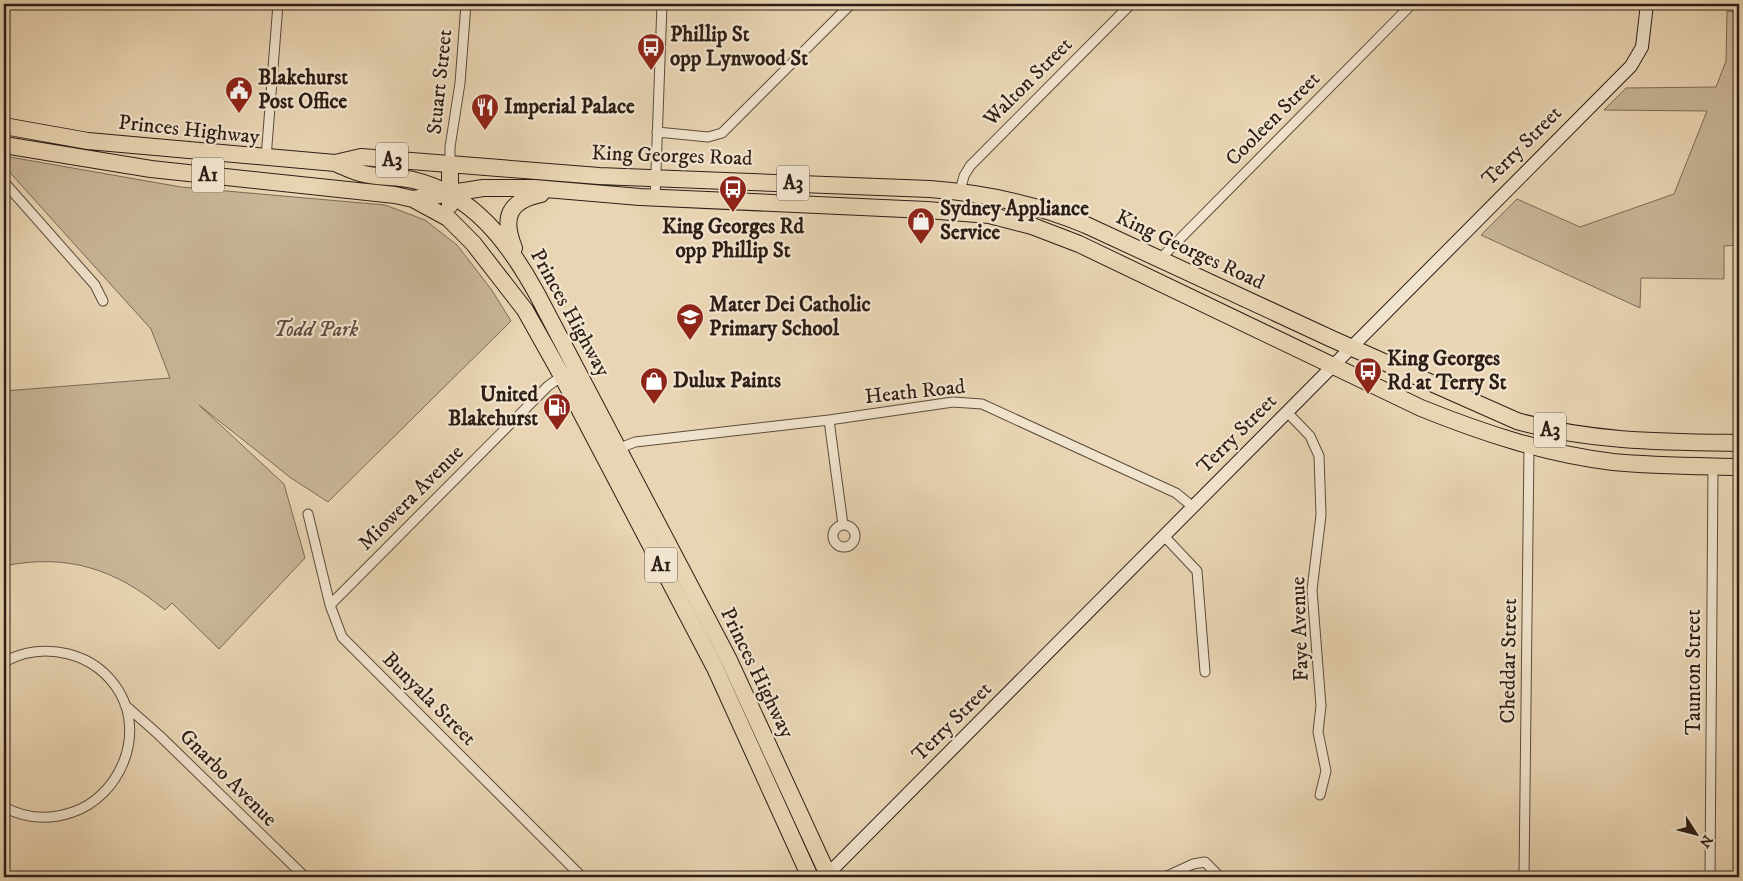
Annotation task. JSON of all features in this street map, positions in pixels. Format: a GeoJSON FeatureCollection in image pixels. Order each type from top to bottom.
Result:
{"type":"FeatureCollection","features":[{"type":"Feature","properties":{"kind":"highway","name":"Princes Highway"},"geometry":{"type":"LineString","coordinates":[[4,126],[88,141],[335,163],[361,173],[415,180],[451,194],[473,210],[495,231],[520,264],[619,448],[729,660],[827,876]]}},
{"type":"Feature","properties":{"kind":"highway","name":"Princes Highway"},"geometry":{"type":"LineString","coordinates":[[4,145],[151,169],[395,195],[413,199],[448,218],[473,243],[519,301],[562,376],[715,668],[810,877]]}},
{"type":"Feature","properties":{"kind":"highway","name":"King Georges Road"},"geometry":{"type":"LineString","coordinates":[[335,163],[361,157],[599,176],[960,191],[1010,199],[1063,215],[1491,411],[1543,429],[1628,441],[1739,443]]}},
{"type":"Feature","properties":{"kind":"highway"},"geometry":{"type":"LineString","coordinates":[[448,218],[451,194],[450,164]]}},
{"type":"Feature","properties":{"kind":"highway","name":"King Georges Road"},"geometry":{"type":"LineString","coordinates":[[413,199],[483,188],[555,190],[655,198],[927,210],[989,215],[1032,226],[1079,244],[1430,412],[1472,429],[1529,446],[1612,462],[1739,467]]}},
{"type":"Feature","properties":{"kind":"highway"},"geometry":{"type":"LineString","coordinates":[[520,264],[507,225],[512,209],[523,197],[555,190]]}},
{"type":"Feature","properties":{"kind":"street"},"geometry":{"type":"LineString","coordinates":[[266,158],[278,4]]}},
{"type":"Feature","properties":{"kind":"street","name":"Stuart Street"},"geometry":{"type":"LineString","coordinates":[[450,164],[450,147],[460,83],[466,4]]}},
{"type":"Feature","properties":{"kind":"street"},"geometry":{"type":"LineString","coordinates":[[655,198],[662,4]]}},
{"type":"Feature","properties":{"kind":"street"},"geometry":{"type":"LineString","coordinates":[[657,132],[708,137],[722,133],[851,4]]}},
{"type":"Feature","properties":{"kind":"street","name":"Walton Street"},"geometry":{"type":"LineString","coordinates":[[960,191],[964,176],[970,166],[1131,4]]}},
{"type":"Feature","properties":{"kind":"street","name":"Cooleen Street"},"geometry":{"type":"LineString","coordinates":[[1160,259],[1412,4]]}},
{"type":"Feature","properties":{"kind":"street","name":"Terry Street"},"geometry":{"type":"LineString","coordinates":[[827,876],[1631,66],[1642,47],[1647,4]]}},
{"type":"Feature","properties":{"kind":"street"},"geometry":{"type":"LineString","coordinates":[[4,182],[95,285],[103,301]]}},
{"type":"Feature","properties":{"kind":"street","name":"Miowera Avenue"},"geometry":{"type":"LineString","coordinates":[[330,605],[548,386],[562,376]]}},
{"type":"Feature","properties":{"kind":"street","name":"Heath Road"},"geometry":{"type":"LineString","coordinates":[[604,456],[634,442],[829,420],[953,402],[972,402],[982,404],[1176,493],[1193,507]]}},
{"type":"Feature","properties":{"kind":"street","name":"Faye Avenue"},"geometry":{"type":"LineString","coordinates":[[1287,412],[1310,436],[1318,456],[1321,515],[1312,590],[1321,706],[1318,732],[1326,771],[1320,794]]}},
{"type":"Feature","properties":{"kind":"street"},"geometry":{"type":"LineString","coordinates":[[829,420],[843,525]]}},
{"type":"Feature","properties":{"kind":"street","name":"Cheddar Street"},"geometry":{"type":"LineString","coordinates":[[1524,877],[1529,446]]}},
{"type":"Feature","properties":{"kind":"street","name":"Taunton Street"},"geometry":{"type":"LineString","coordinates":[[1710,877],[1713,466]]}},
{"type":"Feature","properties":{"kind":"street","name":"Bunyala Street"},"geometry":{"type":"LineString","coordinates":[[308,514],[330,605],[342,637],[582,877]]}},
{"type":"Feature","properties":{"kind":"street"},"geometry":{"type":"LineString","coordinates":[[1164,536],[1197,571],[1205,672]]}},
{"type":"Feature","properties":{"kind":"street","name":"Gnarbo Avenue"},"geometry":{"type":"LineString","coordinates":[[4,662],[26,652],[38,650],[63,652],[79,657],[101,671],[112,682],[124,705],[129,728],[126,753],[118,774],[102,796],[80,810],[57,817],[31,816],[4,806]]}},
{"type":"Feature","properties":{"kind":"street","name":"Gnarbo Avenue"},"geometry":{"type":"LineString","coordinates":[[124,705],[159,735],[305,877]]}},
{"type":"Feature","properties":{"kind":"street"},"geometry":{"type":"LineString","coordinates":[[1165,877],[1199,862],[1205,862],[1220,877]]}},
{"type":"Feature","properties":{"kind":"green space"},"geometry":{"type":"Polygon","coordinates":[[[1727,11],[1739,12],[1739,245],[1724,246],[1724,279],[1641,278],[1640,308],[1481,235],[1517,199],[1580,227],[1674,194],[1707,111],[1604,110],[1626,88],[1716,87],[1726,61],[1727,11]]]}},
{"type":"Feature","properties":{"kind":"green space","name":"Todd Park"},"geometry":{"type":"Polygon","coordinates":[[[4,156],[181,187],[385,205],[425,220],[457,245],[491,289],[511,321],[328,502],[291,478],[199,405],[284,484],[305,558],[219,649],[172,603],[165,610],[128,584],[109,575],[70,563],[27,562],[4,566],[4,391],[170,378],[151,329],[4,166],[4,156]]]}},
{"type":"Feature","properties":{"kind":"place","name":"Phillip St opp Lynwood St"},"geometry":{"type":"Point","coordinates":[651,71]}},
{"type":"Feature","properties":{"kind":"place","name":"Blakehurst Post Office"},"geometry":{"type":"Point","coordinates":[239,114]}},
{"type":"Feature","properties":{"kind":"place","name":"Imperial Palace"},"geometry":{"type":"Point","coordinates":[485,131]}},
{"type":"Feature","properties":{"kind":"place","name":"King Georges Rd opp Phillip St"},"geometry":{"type":"Point","coordinates":[733,213]}},
{"type":"Feature","properties":{"kind":"place","name":"Sydney Appliance Service"},"geometry":{"type":"Point","coordinates":[921,245]}},
{"type":"Feature","properties":{"kind":"place","name":"Mater Dei Catholic Primary School"},"geometry":{"type":"Point","coordinates":[690,341]}},
{"type":"Feature","properties":{"kind":"place","name":"King Georges Rd at Terry St"},"geometry":{"type":"Point","coordinates":[1368,395]}},
{"type":"Feature","properties":{"kind":"place","name":"Dulux Paints"},"geometry":{"type":"Point","coordinates":[654,405]}},
{"type":"Feature","properties":{"kind":"place","name":"United Blakehurst"},"geometry":{"type":"Point","coordinates":[557,431]}}]}
